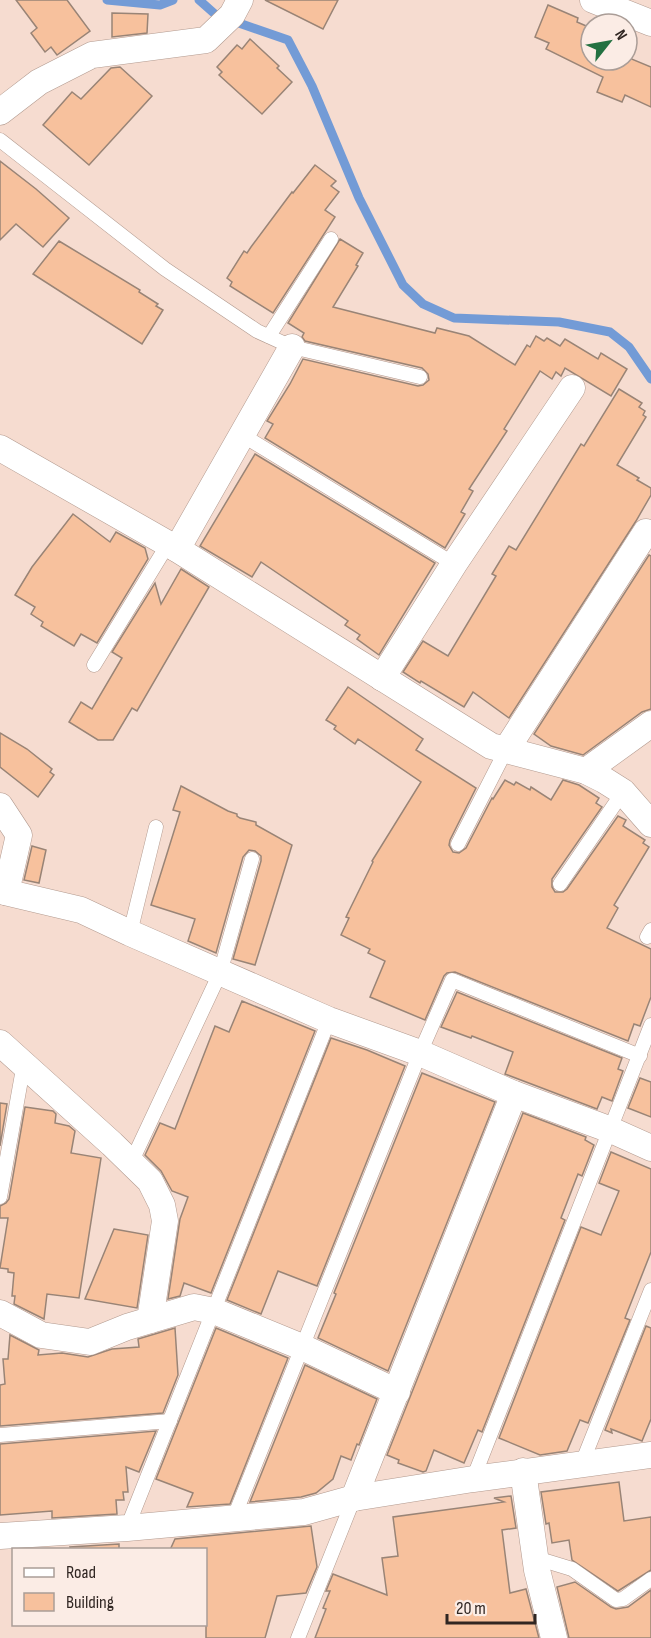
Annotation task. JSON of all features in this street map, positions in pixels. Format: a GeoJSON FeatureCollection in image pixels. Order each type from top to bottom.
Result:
{"type":"FeatureCollection","features":[{"type":"Feature","properties":{"kind":"street"},"geometry":{"type":"LineString","coordinates":[[0,112],[39,82],[92,55],[206,40],[232,15],[240,0]]}},
{"type":"Feature","properties":{"kind":"street"},"geometry":{"type":"LineString","coordinates":[[593,0],[651,23]]}},
{"type":"Feature","properties":{"kind":"street"},"geometry":{"type":"LineString","coordinates":[[172,547],[242,435],[292,347]]}},
{"type":"Feature","properties":{"kind":"street"},"geometry":{"type":"LineString","coordinates":[[382,678],[454,564],[572,388]]}},
{"type":"Feature","properties":{"kind":"street"},"geometry":{"type":"LineString","coordinates":[[0,448],[172,547],[490,746],[585,771],[623,792],[651,824]]}},
{"type":"Feature","properties":{"kind":"street"},"geometry":{"type":"LineString","coordinates":[[506,750],[646,532],[651,535]]}},
{"type":"Feature","properties":{"kind":"street"},"geometry":{"type":"LineString","coordinates":[[585,771],[651,724]]}},
{"type":"Feature","properties":{"kind":"street"},"geometry":{"type":"LineString","coordinates":[[0,806],[19,835],[3,891],[81,910],[329,1020],[420,1053],[514,1094],[611,1130],[651,1148]]}},
{"type":"Feature","properties":{"kind":"street"},"geometry":{"type":"LineString","coordinates":[[0,1043],[150,1181],[162,1204],[165,1221],[150,1320]]}},
{"type":"Feature","properties":{"kind":"street"},"geometry":{"type":"LineString","coordinates":[[354,1498],[514,1094]]}},
{"type":"Feature","properties":{"kind":"street"},"geometry":{"type":"LineString","coordinates":[[0,1313],[41,1335],[90,1342],[194,1307],[214,1311],[302,1347],[397,1392]]}},
{"type":"Feature","properties":{"kind":"street"},"geometry":{"type":"LineString","coordinates":[[0,1536],[127,1528],[304,1512],[354,1498],[582,1463],[651,1455]]}},
{"type":"Feature","properties":{"kind":"street"},"geometry":{"type":"LineString","coordinates":[[523,1472],[536,1558],[554,1638]]}},
{"type":"Feature","properties":{"kind":"lane"},"geometry":{"type":"LineString","coordinates":[[0,140],[165,269],[257,331],[292,347],[420,377]]}},
{"type":"Feature","properties":{"kind":"lane"},"geometry":{"type":"LineString","coordinates":[[269,336],[331,239]]}},
{"type":"Feature","properties":{"kind":"lane"},"geometry":{"type":"LineString","coordinates":[[242,435],[454,564]]}},
{"type":"Feature","properties":{"kind":"lane"},"geometry":{"type":"LineString","coordinates":[[94,665],[172,547]]}},
{"type":"Feature","properties":{"kind":"lane"},"geometry":{"type":"LineString","coordinates":[[458,844],[506,750]]}},
{"type":"Feature","properties":{"kind":"lane"},"geometry":{"type":"LineString","coordinates":[[560,884],[623,792]]}},
{"type":"Feature","properties":{"kind":"lane"},"geometry":{"type":"LineString","coordinates":[[130,933],[156,826]]}},
{"type":"Feature","properties":{"kind":"lane"},"geometry":{"type":"LineString","coordinates":[[131,1163],[220,973],[252,859]]}},
{"type":"Feature","properties":{"kind":"lane"},"geometry":{"type":"LineString","coordinates":[[234,1517],[420,1053],[452,980],[640,1056]]}},
{"type":"Feature","properties":{"kind":"lane"},"geometry":{"type":"LineString","coordinates":[[127,1528],[329,1020]]}},
{"type":"Feature","properties":{"kind":"lane"},"geometry":{"type":"LineString","coordinates":[[473,1479],[651,1025]]}},
{"type":"Feature","properties":{"kind":"lane"},"geometry":{"type":"LineString","coordinates":[[0,1197],[24,1063]]}},
{"type":"Feature","properties":{"kind":"lane"},"geometry":{"type":"LineString","coordinates":[[582,1463],[651,1290]]}},
{"type":"Feature","properties":{"kind":"lane"},"geometry":{"type":"LineString","coordinates":[[0,1435],[170,1421]]}},
{"type":"Feature","properties":{"kind":"lane"},"geometry":{"type":"LineString","coordinates":[[297,1638],[354,1498]]}},
{"type":"Feature","properties":{"kind":"lane"},"geometry":{"type":"LineString","coordinates":[[536,1558],[572,1569],[616,1600],[623,1599],[651,1579]]}},
{"type":"Feature","properties":{"kind":"building"},"geometry":{"type":"Polygon","coordinates":[[[16,0],[67,0],[90,31],[57,55],[51,47],[45,52],[31,33],[37,28],[16,0]]]}},
{"type":"Feature","properties":{"kind":"building"},"geometry":{"type":"Polygon","coordinates":[[[265,0],[338,0],[323,29],[265,0]]]}},
{"type":"Feature","properties":{"kind":"building"},"geometry":{"type":"Polygon","coordinates":[[[548,5],[578,18],[579,65],[546,49],[549,43],[535,37],[548,5]]]}},
{"type":"Feature","properties":{"kind":"building"},"geometry":{"type":"Polygon","coordinates":[[[112,13],[148,14],[147,33],[112,37],[112,13]]]}},
{"type":"Feature","properties":{"kind":"building"},"geometry":{"type":"Polygon","coordinates":[[[250,39],[279,66],[277,68],[292,82],[262,114],[219,75],[222,72],[217,67],[237,45],[242,49],[250,39]]]}},
{"type":"Feature","properties":{"kind":"building"},"geometry":{"type":"Polygon","coordinates":[[[639,62],[651,67],[651,107],[625,95],[622,102],[597,92],[603,77],[593,72],[639,72],[639,62]]]}},
{"type":"Feature","properties":{"kind":"building"},"geometry":{"type":"Polygon","coordinates":[[[120,67],[152,96],[89,165],[43,125],[72,92],[81,99],[111,68],[120,67]]]}},
{"type":"Feature","properties":{"kind":"building"},"geometry":{"type":"Polygon","coordinates":[[[0,161],[69,218],[43,247],[16,224],[0,240],[0,161]]]}},
{"type":"Feature","properties":{"kind":"building"},"geometry":{"type":"Polygon","coordinates":[[[315,165],[336,181],[331,186],[339,192],[325,210],[335,217],[273,313],[230,286],[232,282],[227,278],[244,251],[247,253],[315,165]]]}},
{"type":"Feature","properties":{"kind":"building"},"geometry":{"type":"Polygon","coordinates":[[[340,239],[363,253],[356,265],[358,266],[333,307],[435,333],[437,328],[469,336],[515,365],[527,345],[530,347],[536,336],[544,341],[547,338],[560,346],[565,339],[598,359],[601,353],[627,369],[611,396],[565,368],[561,376],[556,372],[552,379],[540,371],[504,429],[507,431],[469,489],[473,491],[461,512],[465,514],[445,548],[265,438],[273,424],[267,421],[303,359],[418,386],[429,380],[428,374],[422,368],[305,341],[302,337],[304,333],[288,323],[340,239]]]}},
{"type":"Feature","properties":{"kind":"building"},"geometry":{"type":"Polygon","coordinates":[[[59,241],[140,290],[139,292],[163,310],[142,344],[33,274],[59,241]]]}},
{"type":"Feature","properties":{"kind":"building"},"geometry":{"type":"Polygon","coordinates":[[[619,389],[642,403],[639,407],[645,411],[643,415],[646,417],[617,465],[651,488],[651,495],[509,718],[473,692],[464,707],[403,672],[423,641],[448,656],[496,576],[492,574],[509,546],[516,550],[581,444],[584,446],[619,389]]]}},
{"type":"Feature","properties":{"kind":"building"},"geometry":{"type":"Polygon","coordinates":[[[255,454],[435,563],[379,655],[357,639],[360,635],[345,625],[348,621],[261,562],[252,577],[200,546],[255,454]]]}},
{"type":"Feature","properties":{"kind":"building"},"geometry":{"type":"Polygon","coordinates":[[[73,514],[110,542],[116,532],[145,548],[148,559],[97,643],[81,634],[74,646],[41,626],[43,622],[31,614],[35,607],[15,595],[32,567],[73,514]]]}},
{"type":"Feature","properties":{"kind":"building"},"geometry":{"type":"Polygon","coordinates":[[[649,555],[651,556],[651,709],[642,712],[583,755],[551,746],[534,734],[649,555]]]}},
{"type":"Feature","properties":{"kind":"building"},"geometry":{"type":"Polygon","coordinates":[[[181,569],[209,587],[137,711],[132,708],[113,740],[98,740],[69,722],[81,702],[92,709],[122,658],[112,652],[155,583],[161,604],[181,569]]]}},
{"type":"Feature","properties":{"kind":"building"},"geometry":{"type":"Polygon","coordinates":[[[348,687],[423,739],[416,750],[476,788],[450,840],[449,845],[453,852],[459,853],[466,848],[492,798],[505,780],[514,785],[516,782],[530,790],[531,787],[551,800],[563,780],[579,785],[599,798],[596,803],[602,807],[552,879],[555,892],[563,892],[567,889],[618,816],[626,820],[623,826],[645,840],[643,843],[649,847],[614,905],[618,908],[607,928],[651,949],[651,997],[640,1026],[634,1024],[628,1041],[455,972],[444,976],[425,1020],[370,997],[385,961],[368,953],[370,949],[341,935],[349,918],[346,917],[372,861],[421,782],[358,739],[355,744],[334,729],[336,726],[326,720],[348,687]]]}},
{"type":"Feature","properties":{"kind":"building"},"geometry":{"type":"Polygon","coordinates":[[[0,733],[27,749],[52,769],[50,772],[54,775],[38,797],[0,767],[0,733]]]}},
{"type":"Feature","properties":{"kind":"building"},"geometry":{"type":"Polygon","coordinates":[[[181,786],[237,814],[240,818],[256,822],[256,825],[292,845],[255,965],[233,959],[261,861],[261,856],[255,851],[249,850],[243,857],[216,953],[188,941],[195,919],[151,905],[180,812],[173,810],[181,786]]]}},
{"type":"Feature","properties":{"kind":"building"},"geometry":{"type":"Polygon","coordinates":[[[32,846],[46,850],[39,883],[24,880],[32,846]]]}},
{"type":"Feature","properties":{"kind":"building"},"geometry":{"type":"Polygon","coordinates":[[[457,992],[622,1058],[618,1069],[623,1071],[612,1101],[602,1097],[597,1109],[505,1074],[513,1052],[441,1027],[457,992]]]}},
{"type":"Feature","properties":{"kind":"building"},"geometry":{"type":"Polygon","coordinates":[[[242,1001],[315,1031],[211,1293],[184,1283],[180,1296],[168,1299],[180,1219],[188,1197],[172,1191],[161,1171],[145,1155],[160,1123],[175,1129],[215,1026],[229,1032],[242,1001]]]}},
{"type":"Feature","properties":{"kind":"building"},"geometry":{"type":"Polygon","coordinates":[[[331,1038],[405,1066],[317,1286],[278,1271],[261,1314],[227,1300],[331,1038]]]}},
{"type":"Feature","properties":{"kind":"building"},"geometry":{"type":"Polygon","coordinates":[[[422,1073],[495,1102],[388,1371],[318,1338],[422,1073]]]}},
{"type":"Feature","properties":{"kind":"building"},"geometry":{"type":"Polygon","coordinates":[[[640,1078],[651,1082],[651,1117],[628,1108],[640,1078]]]}},
{"type":"Feature","properties":{"kind":"building"},"geometry":{"type":"Polygon","coordinates":[[[0,1103],[7,1104],[0,1146],[0,1103]]]}},
{"type":"Feature","properties":{"kind":"building"},"geometry":{"type":"Polygon","coordinates":[[[25,1107],[53,1111],[56,1114],[55,1123],[69,1126],[75,1131],[71,1153],[101,1158],[79,1298],[47,1294],[44,1319],[14,1304],[15,1296],[12,1296],[14,1273],[0,1268],[8,1218],[0,1218],[0,1206],[9,1199],[25,1107]]]}},
{"type":"Feature","properties":{"kind":"building"},"geometry":{"type":"Polygon","coordinates":[[[523,1113],[586,1137],[585,1140],[594,1145],[582,1176],[578,1174],[561,1218],[565,1220],[482,1432],[478,1430],[464,1463],[434,1450],[426,1471],[423,1472],[398,1463],[399,1460],[387,1455],[523,1113]]]}},
{"type":"Feature","properties":{"kind":"building"},"geometry":{"type":"Polygon","coordinates":[[[611,1152],[651,1169],[651,1252],[625,1318],[630,1320],[588,1423],[580,1420],[567,1451],[540,1455],[499,1438],[581,1227],[601,1235],[619,1191],[599,1183],[611,1152]]]}},
{"type":"Feature","properties":{"kind":"building"},"geometry":{"type":"Polygon","coordinates":[[[114,1229],[148,1235],[137,1308],[85,1299],[114,1229]]]}},
{"type":"Feature","properties":{"kind":"building"},"geometry":{"type":"Polygon","coordinates":[[[646,1326],[651,1328],[651,1419],[642,1441],[611,1429],[612,1433],[605,1430],[646,1326]]]}},
{"type":"Feature","properties":{"kind":"building"},"geometry":{"type":"Polygon","coordinates":[[[175,1328],[178,1375],[163,1413],[0,1426],[0,1385],[5,1384],[3,1359],[8,1359],[10,1335],[39,1350],[38,1355],[62,1353],[88,1357],[112,1349],[139,1347],[138,1339],[175,1328]]]}},
{"type":"Feature","properties":{"kind":"building"},"geometry":{"type":"Polygon","coordinates":[[[216,1328],[288,1358],[230,1504],[187,1507],[193,1493],[156,1479],[216,1328]]]}},
{"type":"Feature","properties":{"kind":"building"},"geometry":{"type":"Polygon","coordinates":[[[305,1365],[377,1399],[359,1445],[357,1444],[351,1460],[341,1456],[333,1479],[316,1493],[301,1497],[250,1502],[305,1365]]]}},
{"type":"Feature","properties":{"kind":"building"},"geometry":{"type":"Polygon","coordinates":[[[156,1431],[139,1472],[126,1467],[128,1492],[123,1492],[124,1500],[116,1500],[117,1514],[52,1518],[52,1511],[0,1515],[0,1444],[156,1431]]]}},
{"type":"Feature","properties":{"kind":"building"},"geometry":{"type":"Polygon","coordinates":[[[619,1482],[624,1521],[651,1517],[651,1570],[618,1591],[572,1560],[569,1540],[552,1543],[549,1523],[546,1524],[541,1492],[619,1482]]]}},
{"type":"Feature","properties":{"kind":"building"},"geometry":{"type":"Polygon","coordinates":[[[511,1496],[516,1528],[502,1530],[510,1593],[526,1589],[539,1638],[315,1638],[326,1609],[323,1608],[330,1591],[326,1591],[333,1574],[387,1595],[382,1558],[398,1556],[393,1517],[504,1502],[494,1498],[511,1496]]]}},
{"type":"Feature","properties":{"kind":"building"},"geometry":{"type":"Polygon","coordinates":[[[311,1526],[317,1567],[306,1593],[277,1596],[265,1638],[206,1638],[207,1548],[171,1548],[175,1539],[311,1526]]]}},
{"type":"Feature","properties":{"kind":"building"},"geometry":{"type":"Polygon","coordinates":[[[119,1544],[119,1548],[70,1547],[119,1544]]]}},
{"type":"Feature","properties":{"kind":"building"},"geometry":{"type":"Polygon","coordinates":[[[575,1582],[616,1609],[628,1607],[651,1590],[651,1638],[569,1638],[557,1587],[575,1582]]]}},
{"type":"Feature","properties":{"kind":"waterway"},"geometry":{"type":"LineString","coordinates":[[107,0],[160,5],[173,0]]}},
{"type":"Feature","properties":{"kind":"waterway"},"geometry":{"type":"LineString","coordinates":[[199,0],[216,15],[288,40],[312,86],[359,198],[403,285],[423,304],[454,318],[559,322],[610,332],[629,347],[651,379]]}}]}
